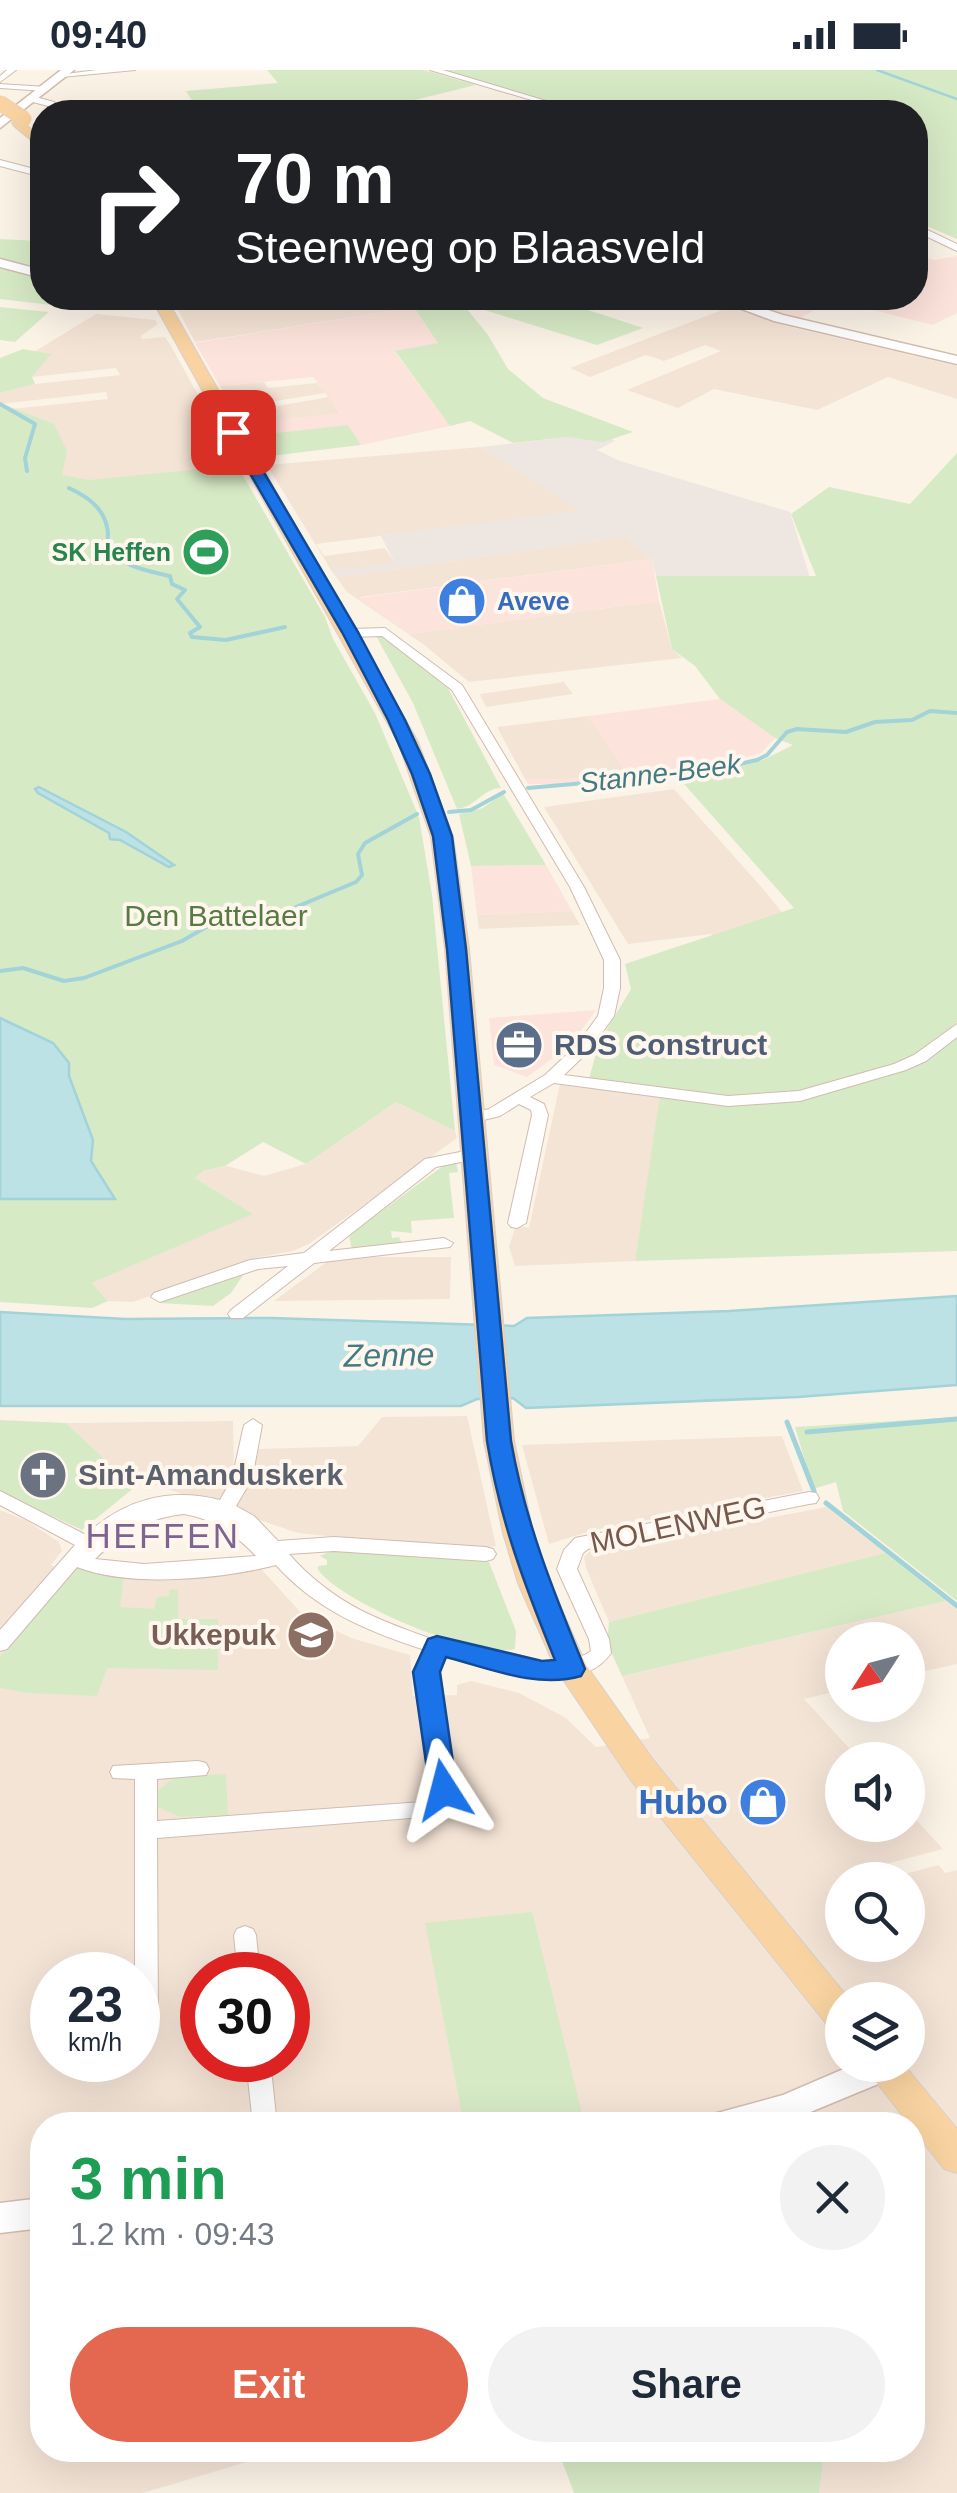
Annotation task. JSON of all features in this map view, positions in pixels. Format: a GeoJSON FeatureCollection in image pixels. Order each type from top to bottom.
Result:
{"type":"FeatureCollection","features":[{"type":"Feature","properties":{"kind":"main road"},"geometry":{"type":"LineString","coordinates":[[1,112],[30,127]]}},
{"type":"Feature","properties":{"kind":"main road"},"geometry":{"type":"LineString","coordinates":[[21,121],[30,131]]}},
{"type":"Feature","properties":{"kind":"main road"},"geometry":{"type":"LineString","coordinates":[[165,310],[350,632],[408,742],[442,836],[505,1476],[534,1583],[572,1669],[642,1770],[825,1995]]}},
{"type":"Feature","properties":{"kind":"main road"},"geometry":{"type":"LineString","coordinates":[[896,2082],[920,2112]]}},
{"type":"Feature","properties":{"kind":"main road"},"geometry":{"type":"LineString","coordinates":[[925,2118],[957,2157]]}},
{"type":"Feature","properties":{"kind":"street"},"geometry":{"type":"LineString","coordinates":[[12,70],[0,83],[46,89]]}},
{"type":"Feature","properties":{"kind":"street"},"geometry":{"type":"LineString","coordinates":[[1,112],[32,99],[65,72],[131,70]]}},
{"type":"Feature","properties":{"kind":"street"},"geometry":{"type":"LineString","coordinates":[[434,70],[538,100]]}},
{"type":"Feature","properties":{"kind":"street"},"geometry":{"type":"LineString","coordinates":[[0,163],[30,171]]}},
{"type":"Feature","properties":{"kind":"street"},"geometry":{"type":"LineString","coordinates":[[928,234],[957,248]]}},
{"type":"Feature","properties":{"kind":"street"},"geometry":{"type":"LineString","coordinates":[[0,263],[30,271]]}},
{"type":"Feature","properties":{"kind":"street"},"geometry":{"type":"LineString","coordinates":[[755,310],[957,360]]}},
{"type":"Feature","properties":{"kind":"street"},"geometry":{"type":"LineString","coordinates":[[350,632],[385,632],[457,688],[576,888],[612,960],[606,1016],[583,1048],[551,1078],[494,1113],[471,1118]]}},
{"type":"Feature","properties":{"kind":"street"},"geometry":{"type":"LineString","coordinates":[[551,1078],[728,1101],[800,1096],[900,1067],[920,1058],[957,1030]]}},
{"type":"Feature","properties":{"kind":"street"},"geometry":{"type":"LineString","coordinates":[[517,1223],[540,1114],[538,1107],[518,1098]]}},
{"type":"Feature","properties":{"kind":"street"},"geometry":{"type":"LineString","coordinates":[[237,1314],[431,1163],[475,1154]]}},
{"type":"Feature","properties":{"kind":"street"},"geometry":{"type":"LineString","coordinates":[[160,1296],[239,1268],[310,1256],[444,1243]]}},
{"type":"Feature","properties":{"kind":"street"},"geometry":{"type":"LineString","coordinates":[[225,1508],[242,1479],[253,1425]]}},
{"type":"Feature","properties":{"kind":"street"},"geometry":{"type":"LineString","coordinates":[[0,1496],[92,1545]]}},
{"type":"Feature","properties":{"kind":"street","name":"MOLENWEG"},"geometry":{"type":"LineString","coordinates":[[572,1669],[601,1653],[599,1639],[567,1569],[569,1558],[582,1543],[809,1498]]}},
{"type":"Feature","properties":{"kind":"street"},"geometry":{"type":"LineString","coordinates":[[0,1644],[92,1545],[134,1510],[168,1501],[198,1502],[242,1516],[267,1549],[271,1560],[128,1572],[90,1568],[81,1561],[92,1545],[147,1512],[184,1508],[214,1512],[232,1521],[267,1549],[313,1589],[364,1621],[437,1646],[542,1671],[572,1669]]}},
{"type":"Feature","properties":{"kind":"street"},"geometry":{"type":"LineString","coordinates":[[267,1549],[334,1544],[486,1554]]}},
{"type":"Feature","properties":{"kind":"street"},"geometry":{"type":"LineString","coordinates":[[146,1830],[428,1810],[442,1798],[444,1790],[427,1672],[437,1646]]}},
{"type":"Feature","properties":{"kind":"street"},"geometry":{"type":"LineString","coordinates":[[121,1772],[198,1768]]}},
{"type":"Feature","properties":{"kind":"street"},"geometry":{"type":"LineString","coordinates":[[146,1771],[146,1952]]}},
{"type":"Feature","properties":{"kind":"street"},"geometry":{"type":"LineString","coordinates":[[245,1935],[247,1952]]}},
{"type":"Feature","properties":{"kind":"street"},"geometry":{"type":"LineString","coordinates":[[260,2082],[264,2112]]}},
{"type":"Feature","properties":{"kind":"street"},"geometry":{"type":"LineString","coordinates":[[772,2112],[847,2082]]}},
{"type":"Feature","properties":{"kind":"street"},"geometry":{"type":"LineString","coordinates":[[0,2218],[30,2214]]}},
{"type":"Feature","properties":{"kind":"shaded area"},"geometry":{"type":"Polygon","coordinates":[[[957,256],[957,313],[933,325],[872,310],[928,310],[928,258],[957,256]]]}},
{"type":"Feature","properties":{"kind":"shaded area"},"geometry":{"type":"Polygon","coordinates":[[[178,310],[396,310],[171,346],[195,342],[178,310]]]}},
{"type":"Feature","properties":{"kind":"shaded area"},"geometry":{"type":"Polygon","coordinates":[[[417,310],[439,343],[395,352],[450,426],[361,445],[348,426],[250,436],[241,424],[340,413],[313,377],[220,386],[195,343],[417,310]]]}},
{"type":"Feature","properties":{"kind":"shaded area"},"geometry":{"type":"Polygon","coordinates":[[[722,310],[739,310],[786,326],[957,366],[957,399],[888,377],[817,410],[714,389],[678,408],[627,390],[721,351],[705,345],[664,361],[646,355],[590,377],[570,368],[722,310]]]}},
{"type":"Feature","properties":{"kind":"shaded area"},"geometry":{"type":"Polygon","coordinates":[[[766,310],[814,310],[797,320],[766,310]]]}},
{"type":"Feature","properties":{"kind":"shaded area"},"geometry":{"type":"Polygon","coordinates":[[[96,314],[155,320],[158,324],[142,339],[165,337],[239,469],[75,487],[47,478],[53,424],[11,409],[108,399],[106,392],[0,404],[0,393],[35,384],[120,375],[116,368],[32,377],[38,366],[24,358],[96,314]]]}},
{"type":"Feature","properties":{"kind":"shaded area"},"geometry":{"type":"Polygon","coordinates":[[[264,382],[268,388],[317,383],[330,398],[340,414],[241,424],[236,413],[329,397],[325,393],[233,408],[220,386],[264,382]]]}},
{"type":"Feature","properties":{"kind":"shaded area"},"geometry":{"type":"Polygon","coordinates":[[[603,433],[615,441],[597,450],[620,461],[790,512],[810,578],[656,576],[652,559],[625,537],[337,577],[331,570],[395,563],[381,536],[580,511],[481,447],[603,433]]]}},
{"type":"Feature","properties":{"kind":"shaded area"},"geometry":{"type":"Polygon","coordinates":[[[481,447],[582,511],[316,544],[324,556],[385,548],[395,563],[337,577],[625,537],[652,559],[360,597],[409,634],[659,601],[672,649],[682,658],[469,682],[423,644],[347,592],[331,570],[267,465],[481,447]]]}},
{"type":"Feature","properties":{"kind":"shaded area"},"geometry":{"type":"Polygon","coordinates":[[[652,559],[659,601],[409,634],[358,598],[652,559]]]}},
{"type":"Feature","properties":{"kind":"shaded area"},"geometry":{"type":"Polygon","coordinates":[[[564,682],[573,694],[486,707],[480,694],[564,682]]]}},
{"type":"Feature","properties":{"kind":"shaded area"},"geometry":{"type":"Polygon","coordinates":[[[720,699],[775,738],[761,753],[707,768],[649,772],[579,784],[528,784],[525,779],[569,779],[624,770],[588,716],[720,699]]]}},
{"type":"Feature","properties":{"kind":"shaded area"},"geometry":{"type":"Polygon","coordinates":[[[588,716],[625,770],[569,779],[525,779],[497,727],[588,716]]]}},
{"type":"Feature","properties":{"kind":"shaded area"},"geometry":{"type":"Polygon","coordinates":[[[674,789],[785,916],[716,941],[711,934],[628,944],[544,807],[674,789]]]}},
{"type":"Feature","properties":{"kind":"shaded area"},"geometry":{"type":"Polygon","coordinates":[[[546,865],[572,911],[477,915],[471,866],[546,865]]]}},
{"type":"Feature","properties":{"kind":"shaded area"},"geometry":{"type":"Polygon","coordinates":[[[572,911],[580,925],[479,929],[477,915],[572,911]]]}},
{"type":"Feature","properties":{"kind":"shaded area"},"geometry":{"type":"Polygon","coordinates":[[[596,1010],[571,1045],[527,1077],[494,1065],[489,1018],[596,1010]]]}},
{"type":"Feature","properties":{"kind":"shaded area"},"geometry":{"type":"Polygon","coordinates":[[[560,1084],[661,1095],[635,1261],[515,1266],[509,1247],[516,1225],[529,1228],[560,1084]]]}},
{"type":"Feature","properties":{"kind":"shaded area"},"geometry":{"type":"Polygon","coordinates":[[[396,1102],[455,1131],[457,1138],[309,1244],[255,1258],[133,1302],[108,1301],[92,1283],[252,1214],[195,1178],[204,1171],[227,1166],[264,1176],[306,1164],[396,1102]]]}},
{"type":"Feature","properties":{"kind":"shaded area"},"geometry":{"type":"Polygon","coordinates":[[[451,1257],[450,1299],[274,1301],[328,1261],[451,1257]]]}},
{"type":"Feature","properties":{"kind":"shaded area"},"geometry":{"type":"Polygon","coordinates":[[[467,1416],[496,1546],[459,1550],[298,1533],[144,1481],[134,1486],[66,1423],[233,1421],[234,1471],[253,1469],[259,1449],[358,1446],[382,1417],[467,1416]]]}},
{"type":"Feature","properties":{"kind":"shaded area"},"geometry":{"type":"Polygon","coordinates":[[[782,1436],[803,1491],[594,1530],[549,1544],[522,1445],[782,1436]]]}},
{"type":"Feature","properties":{"kind":"shaded area"},"geometry":{"type":"Polygon","coordinates":[[[826,1507],[885,1553],[609,1622],[586,1568],[584,1557],[589,1552],[826,1507]]]}},
{"type":"Feature","properties":{"kind":"shaded area"},"geometry":{"type":"Polygon","coordinates":[[[0,1510],[27,1521],[59,1542],[62,1551],[51,1565],[74,1575],[256,1563],[302,1614],[351,1638],[410,1655],[413,1696],[457,1695],[457,1685],[471,1681],[519,1693],[566,1718],[596,1747],[650,1738],[622,1676],[825,1629],[825,1694],[804,1699],[843,1742],[825,1742],[825,1842],[925,1842],[925,1829],[943,1849],[893,1862],[825,1862],[825,1962],[925,1962],[925,1869],[939,1865],[945,1873],[957,1870],[957,2493],[819,2493],[823,2462],[925,2462],[925,2112],[30,2112],[30,2462],[247,2462],[143,2493],[0,2493],[0,1510]]]}},
{"type":"Feature","properties":{"kind":"shaded area"},"geometry":{"type":"Polygon","coordinates":[[[946,1601],[957,1610],[957,1664],[925,1671],[925,1622],[855,1622],[946,1601]]]}},
{"type":"Feature","properties":{"kind":"green space"},"geometry":{"type":"Polygon","coordinates":[[[267,70],[424,70],[476,85],[415,100],[192,100],[186,91],[278,83],[267,70]]]}},
{"type":"Feature","properties":{"kind":"green space"},"geometry":{"type":"Polygon","coordinates":[[[442,70],[957,70],[957,239],[928,227],[928,100],[545,100],[442,70]]]}},
{"type":"Feature","properties":{"kind":"green space"},"geometry":{"type":"Polygon","coordinates":[[[0,239],[30,241],[30,302],[0,299],[0,239]]]}},
{"type":"Feature","properties":{"kind":"green space"},"geometry":{"type":"Polygon","coordinates":[[[0,307],[49,312],[15,342],[0,340],[0,307]]]}},
{"type":"Feature","properties":{"kind":"green space"},"geometry":{"type":"Polygon","coordinates":[[[416,310],[468,310],[508,369],[543,398],[633,432],[603,442],[568,437],[513,443],[470,421],[450,426],[395,351],[438,343],[416,310]]]}},
{"type":"Feature","properties":{"kind":"green space"},"geometry":{"type":"Polygon","coordinates":[[[484,310],[588,310],[643,328],[597,345],[484,310]]]}},
{"type":"Feature","properties":{"kind":"green space"},"geometry":{"type":"Polygon","coordinates":[[[23,349],[51,354],[32,377],[35,384],[0,393],[0,358],[23,349]]]}},
{"type":"Feature","properties":{"kind":"green space","name":"Den Battelaer"},"geometry":{"type":"Polygon","coordinates":[[[0,403],[54,424],[67,451],[62,475],[89,480],[229,466],[233,475],[242,474],[375,713],[419,817],[432,895],[455,1131],[396,1102],[306,1164],[263,1142],[225,1166],[204,1171],[195,1178],[253,1214],[92,1283],[108,1301],[92,1308],[0,1302],[0,403]]]}},
{"type":"Feature","properties":{"kind":"green space"},"geometry":{"type":"Polygon","coordinates":[[[348,425],[361,445],[262,457],[250,436],[348,425]]]}},
{"type":"Feature","properties":{"kind":"green space"},"geometry":{"type":"Polygon","coordinates":[[[957,453],[957,1022],[945,1034],[957,1036],[957,1251],[635,1261],[660,1095],[589,1079],[599,1042],[631,989],[625,964],[794,908],[677,776],[763,760],[793,745],[775,738],[720,699],[695,666],[672,649],[656,576],[816,576],[791,514],[829,487],[910,504],[957,453]]]}},
{"type":"Feature","properties":{"kind":"green space"},"geometry":{"type":"Polygon","coordinates":[[[376,636],[384,637],[448,688],[501,788],[457,809],[413,703],[376,636]]]}},
{"type":"Feature","properties":{"kind":"green space"},"geometry":{"type":"Polygon","coordinates":[[[503,793],[546,865],[471,866],[459,814],[483,808],[503,793]]]}},
{"type":"Feature","properties":{"kind":"green space"},"geometry":{"type":"Polygon","coordinates":[[[456,1162],[458,1172],[449,1173],[454,1218],[411,1221],[412,1233],[391,1231],[392,1238],[399,1237],[403,1246],[352,1250],[349,1235],[447,1163],[456,1162]]]}},
{"type":"Feature","properties":{"kind":"green space"},"geometry":{"type":"Polygon","coordinates":[[[246,1271],[231,1293],[213,1306],[159,1303],[246,1271]]]}},
{"type":"Feature","properties":{"kind":"green space"},"geometry":{"type":"Polygon","coordinates":[[[957,1417],[957,1601],[843,1511],[836,1482],[813,1489],[795,1427],[957,1417]]]}},
{"type":"Feature","properties":{"kind":"green space"},"geometry":{"type":"Polygon","coordinates":[[[0,1420],[66,1423],[135,1487],[82,1530],[0,1492],[0,1420]]]}},
{"type":"Feature","properties":{"kind":"green space"},"geometry":{"type":"Polygon","coordinates":[[[333,1550],[489,1562],[516,1631],[515,1649],[471,1646],[381,1613],[332,1584],[318,1570],[318,1566],[327,1565],[327,1560],[320,1556],[333,1550]]]}},
{"type":"Feature","properties":{"kind":"green space"},"geometry":{"type":"Polygon","coordinates":[[[885,1553],[946,1601],[855,1622],[825,1622],[825,1629],[622,1676],[607,1643],[609,1622],[885,1553]]]}},
{"type":"Feature","properties":{"kind":"green space"},"geometry":{"type":"Polygon","coordinates":[[[81,1561],[125,1568],[120,1607],[154,1609],[157,1597],[169,1596],[169,1590],[178,1589],[178,1619],[218,1619],[218,1670],[107,1668],[97,1696],[0,1688],[0,1656],[81,1561]]]}},
{"type":"Feature","properties":{"kind":"green space"},"geometry":{"type":"Polygon","coordinates":[[[226,1774],[228,1815],[180,1817],[158,1807],[157,1791],[175,1777],[226,1774]]]}},
{"type":"Feature","properties":{"kind":"green space"},"geometry":{"type":"Polygon","coordinates":[[[532,1912],[582,2112],[461,2112],[425,1923],[532,1912]]]}},
{"type":"Feature","properties":{"kind":"green space"},"geometry":{"type":"Polygon","coordinates":[[[562,2462],[823,2462],[819,2493],[574,2493],[562,2462]]]}},
{"type":"Feature","properties":{"kind":"water"},"geometry":{"type":"Polygon","coordinates":[[[39,787],[126,832],[174,865],[169,867],[120,840],[110,839],[109,833],[38,793],[35,789],[39,787]]]}},
{"type":"Feature","properties":{"kind":"water"},"geometry":{"type":"Polygon","coordinates":[[[0,1018],[53,1043],[69,1063],[69,1076],[93,1140],[91,1161],[115,1199],[0,1199],[0,1018]]]}},
{"type":"Feature","properties":{"kind":"water","name":"Zenne"},"geometry":{"type":"Polygon","coordinates":[[[957,1296],[957,1385],[798,1397],[526,1408],[513,1398],[477,1399],[461,1406],[0,1406],[0,1312],[125,1319],[272,1318],[514,1326],[527,1318],[729,1311],[957,1296]]]}},
{"type":"Feature","properties":{"kind":"waterway"},"geometry":{"type":"LineString","coordinates":[[877,70],[957,99]]}},
{"type":"Feature","properties":{"kind":"waterway"},"geometry":{"type":"LineString","coordinates":[[0,404],[35,424],[25,458],[27,471]]}},
{"type":"Feature","properties":{"kind":"waterway"},"geometry":{"type":"LineString","coordinates":[[69,488],[98,508],[108,529],[108,543],[118,558],[134,567],[170,576],[172,584],[185,590],[177,599],[200,627],[190,633],[192,637],[226,640],[285,627]]}},
{"type":"Feature","properties":{"kind":"waterway","name":"Stanne-Beek"},"geometry":{"type":"LineString","coordinates":[[528,788],[699,773],[757,760],[767,755],[787,732],[797,729],[846,732],[875,722],[912,720],[930,711],[957,713]]}},
{"type":"Feature","properties":{"kind":"waterway","name":"Stanne-Beek"},"geometry":{"type":"LineString","coordinates":[[449,812],[471,810],[504,792]]}},
{"type":"Feature","properties":{"kind":"waterway","name":"Stanne-Beek"},"geometry":{"type":"LineString","coordinates":[[0,971],[23,968],[64,981],[84,978],[182,941],[208,926],[277,915],[356,882],[362,875],[358,854],[365,843],[417,814]]}},
{"type":"Feature","properties":{"kind":"waterway"},"geometry":{"type":"LineString","coordinates":[[807,1432],[957,1419]]}},
{"type":"Feature","properties":{"kind":"waterway"},"geometry":{"type":"LineString","coordinates":[[787,1422],[814,1491]]}},
{"type":"Feature","properties":{"kind":"waterway"},"geometry":{"type":"LineString","coordinates":[[826,1503],[957,1606]]}},
{"type":"Feature","properties":{"kind":"place","name":"SK Heffen"},"geometry":{"type":"Point","coordinates":[206,552]}},
{"type":"Feature","properties":{"kind":"place","name":"Aveve"},"geometry":{"type":"Point","coordinates":[462,601]}},
{"type":"Feature","properties":{"kind":"place","name":"RDS Construct"},"geometry":{"type":"Point","coordinates":[519,1045]}},
{"type":"Feature","properties":{"kind":"place","name":"Sint-Amanduskerk"},"geometry":{"type":"Point","coordinates":[43,1475]}},
{"type":"Feature","properties":{"kind":"place","name":"Ukkepuk"},"geometry":{"type":"Point","coordinates":[311,1635]}},
{"type":"Feature","properties":{"kind":"place","name":"Hubo"},"geometry":{"type":"Point","coordinates":[763,1802]}},
{"type":"Feature","properties":{"kind":"district","name":"HEFFEN"},"geometry":{"type":"Point","coordinates":[163,1536]}},
{"type":"Feature","properties":{"kind":"route"},"geometry":{"type":"LineString","coordinates":[[233,432],[350,632],[408,742],[442,836],[457,949],[499,1441],[508,1493],[534,1583],[572,1669],[542,1671],[437,1646],[427,1672],[444,1790]]}}]}
